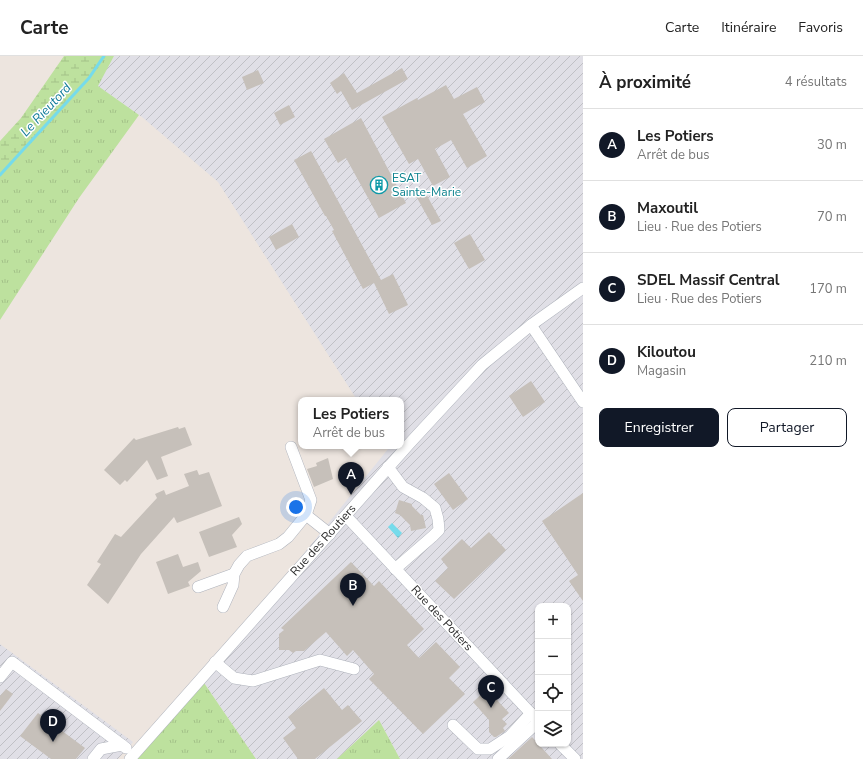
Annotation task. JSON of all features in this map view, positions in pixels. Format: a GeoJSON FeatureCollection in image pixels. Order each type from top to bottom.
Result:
{"type":"FeatureCollection","features":[{"type":"Feature","properties":{"kind":"street","name":"Rue des Routiers"},"geometry":{"type":"LineString","coordinates":[[132,757],[388,467],[482,365],[531,325],[583,288]]}},
{"type":"Feature","properties":{"kind":"street"},"geometry":{"type":"LineString","coordinates":[[531,325],[583,402]]}},
{"type":"Feature","properties":{"kind":"street"},"geometry":{"type":"LineString","coordinates":[[223,607],[233,585],[234,574],[239,564],[247,556],[279,544],[288,537],[306,514],[311,500],[291,447]]}},
{"type":"Feature","properties":{"kind":"street"},"geometry":{"type":"LineString","coordinates":[[388,467],[403,487],[423,498],[435,508],[439,530],[395,568]]}},
{"type":"Feature","properties":{"kind":"street"},"geometry":{"type":"LineString","coordinates":[[306,514],[330,534]]}},
{"type":"Feature","properties":{"kind":"street","name":"Rue des Potiers"},"geometry":{"type":"LineString","coordinates":[[346,516],[535,718]]}},
{"type":"Feature","properties":{"kind":"street"},"geometry":{"type":"LineString","coordinates":[[198,587],[234,574]]}},
{"type":"Feature","properties":{"kind":"street"},"geometry":{"type":"LineString","coordinates":[[215,662],[234,678],[253,681],[320,660],[354,669]]}},
{"type":"Feature","properties":{"kind":"street"},"geometry":{"type":"LineString","coordinates":[[0,677],[12,662],[122,745],[132,757]]}},
{"type":"Feature","properties":{"kind":"street"},"geometry":{"type":"LineString","coordinates":[[453,724],[478,750],[490,749],[535,720]]}},
{"type":"Feature","properties":{"kind":"street"},"geometry":{"type":"LineString","coordinates":[[498,759],[535,720]]}},
{"type":"Feature","properties":{"kind":"street"},"geometry":{"type":"LineString","coordinates":[[93,759],[101,749],[122,745]]}},
{"type":"Feature","properties":{"kind":"street"},"geometry":{"type":"LineString","coordinates":[[563,747],[575,759]]}},
{"type":"Feature","properties":{"kind":"shaded area"},"geometry":{"type":"Polygon","coordinates":[[[114,56],[583,56],[583,759],[400,759],[379,720],[337,759],[256,759],[202,680],[388,449],[404,449],[404,397],[355,397],[218,182],[142,117],[97,86],[114,56]]]}},
{"type":"Feature","properties":{"kind":"shaded area"},"geometry":{"type":"Polygon","coordinates":[[[0,644],[133,742],[118,759],[0,759],[0,644]]]}},
{"type":"Feature","properties":{"kind":"green space"},"geometry":{"type":"Polygon","coordinates":[[[64,56],[106,56],[93,76],[0,174],[0,141],[21,118],[64,56]]]}},
{"type":"Feature","properties":{"kind":"green space"},"geometry":{"type":"Polygon","coordinates":[[[69,56],[114,56],[98,86],[139,115],[79,198],[0,320],[0,144],[8,137],[69,56]]]}},
{"type":"Feature","properties":{"kind":"green space"},"geometry":{"type":"Polygon","coordinates":[[[202,680],[256,759],[135,759],[202,680]]]}},
{"type":"Feature","properties":{"kind":"green space"},"geometry":{"type":"Polygon","coordinates":[[[379,720],[400,759],[337,759],[379,720]]]}},
{"type":"Feature","properties":{"kind":"water"},"geometry":{"type":"Polygon","coordinates":[[[392,523],[402,533],[398,538],[388,527],[392,523]]]}},
{"type":"Feature","properties":{"kind":"building"},"geometry":{"type":"Polygon","coordinates":[[[402,68],[408,79],[352,110],[341,91],[337,94],[330,83],[344,73],[357,93],[402,68]]]}},
{"type":"Feature","properties":{"kind":"building"},"geometry":{"type":"Polygon","coordinates":[[[258,70],[264,83],[247,90],[242,77],[258,70]]]}},
{"type":"Feature","properties":{"kind":"building"},"geometry":{"type":"Polygon","coordinates":[[[446,85],[454,99],[477,87],[485,102],[463,114],[487,156],[467,168],[451,140],[435,149],[450,177],[433,186],[418,159],[409,164],[382,117],[417,98],[418,100],[446,85]]]}},
{"type":"Feature","properties":{"kind":"building"},"geometry":{"type":"Polygon","coordinates":[[[289,105],[295,117],[280,125],[274,113],[289,105]]]}},
{"type":"Feature","properties":{"kind":"building"},"geometry":{"type":"Polygon","coordinates":[[[361,118],[406,203],[379,218],[346,158],[338,163],[324,139],[361,118]]]}},
{"type":"Feature","properties":{"kind":"building"},"geometry":{"type":"Polygon","coordinates":[[[311,151],[381,280],[393,274],[408,305],[389,314],[374,283],[363,289],[332,231],[334,230],[294,160],[311,151]]]}},
{"type":"Feature","properties":{"kind":"building"},"geometry":{"type":"Polygon","coordinates":[[[425,192],[441,221],[432,225],[416,196],[425,192]]]}},
{"type":"Feature","properties":{"kind":"building"},"geometry":{"type":"Polygon","coordinates":[[[292,224],[299,237],[276,250],[269,237],[292,224]]]}},
{"type":"Feature","properties":{"kind":"building"},"geometry":{"type":"Polygon","coordinates":[[[470,234],[485,260],[469,269],[454,243],[470,234]]]}},
{"type":"Feature","properties":{"kind":"building"},"geometry":{"type":"Polygon","coordinates":[[[531,381],[545,402],[523,417],[509,396],[531,381]]]}},
{"type":"Feature","properties":{"kind":"building"},"geometry":{"type":"Polygon","coordinates":[[[178,427],[179,429],[185,427],[192,445],[161,457],[168,476],[157,480],[147,460],[127,482],[125,480],[120,485],[104,470],[134,438],[136,440],[178,427]]]}},
{"type":"Feature","properties":{"kind":"building"},"geometry":{"type":"Polygon","coordinates":[[[328,458],[333,479],[314,487],[307,469],[317,466],[316,463],[328,458]]]}},
{"type":"Feature","properties":{"kind":"building"},"geometry":{"type":"Polygon","coordinates":[[[197,470],[199,475],[209,472],[222,506],[177,523],[174,517],[141,554],[108,604],[87,585],[101,564],[97,562],[115,534],[121,537],[157,498],[155,494],[164,490],[166,495],[189,486],[184,474],[197,470]]]}},
{"type":"Feature","properties":{"kind":"building"},"geometry":{"type":"Polygon","coordinates":[[[449,473],[468,499],[453,510],[434,484],[449,473]]]}},
{"type":"Feature","properties":{"kind":"building"},"geometry":{"type":"Polygon","coordinates":[[[583,493],[583,601],[569,581],[578,575],[542,521],[583,493]]]}},
{"type":"Feature","properties":{"kind":"building"},"geometry":{"type":"Polygon","coordinates":[[[399,500],[412,504],[412,506],[421,515],[423,515],[426,528],[411,531],[410,525],[400,515],[395,513],[399,500]]]}},
{"type":"Feature","properties":{"kind":"building"},"geometry":{"type":"Polygon","coordinates":[[[239,517],[242,524],[232,535],[237,547],[209,557],[199,532],[239,517]]]}},
{"type":"Feature","properties":{"kind":"building"},"geometry":{"type":"Polygon","coordinates":[[[489,532],[506,550],[454,599],[435,581],[448,568],[441,559],[462,539],[471,548],[489,532]]]}},
{"type":"Feature","properties":{"kind":"building"},"geometry":{"type":"Polygon","coordinates":[[[178,554],[183,567],[198,562],[201,571],[188,582],[190,586],[168,594],[156,562],[178,554]]]}},
{"type":"Feature","properties":{"kind":"building"},"geometry":{"type":"Polygon","coordinates":[[[351,562],[374,586],[379,581],[424,629],[407,645],[419,658],[436,642],[460,667],[449,678],[465,694],[423,734],[369,679],[374,674],[353,650],[347,656],[326,632],[304,651],[296,651],[293,653],[289,650],[279,650],[279,634],[284,630],[281,628],[351,562]]]}},
{"type":"Feature","properties":{"kind":"building"},"geometry":{"type":"Polygon","coordinates":[[[324,688],[342,710],[348,705],[362,721],[315,759],[298,759],[283,738],[296,728],[288,717],[324,688]]]}},
{"type":"Feature","properties":{"kind":"building"},"geometry":{"type":"Polygon","coordinates":[[[6,689],[13,694],[0,711],[0,696],[6,689]]]}},
{"type":"Feature","properties":{"kind":"building"},"geometry":{"type":"Polygon","coordinates":[[[487,689],[509,713],[502,719],[507,724],[503,728],[505,731],[496,737],[489,732],[489,720],[473,702],[487,689]]]}},
{"type":"Feature","properties":{"kind":"building"},"geometry":{"type":"Polygon","coordinates":[[[38,713],[85,748],[76,759],[51,759],[20,736],[38,713]]]}},
{"type":"Feature","properties":{"kind":"building"},"geometry":{"type":"Polygon","coordinates":[[[532,737],[535,740],[535,747],[541,747],[552,759],[508,759],[532,737]]]}},
{"type":"Feature","properties":{"kind":"waterway","name":"Le Rieutord"},"geometry":{"type":"LineString","coordinates":[[0,175],[89,78],[104,56]]}},
{"type":"Feature","properties":{"kind":"place","name":"ESAT Sainte-Marie"},"geometry":{"type":"Point","coordinates":[379,185]}},
{"type":"Feature","properties":{"kind":"place","name":"Les Potiers"},"geometry":{"type":"Point","coordinates":[351,495]}},
{"type":"Feature","properties":{"kind":"place","name":"Maxoutil"},"geometry":{"type":"Point","coordinates":[353,606]}},
{"type":"Feature","properties":{"kind":"place","name":"SDEL Massif Central"},"geometry":{"type":"Point","coordinates":[491,708]}},
{"type":"Feature","properties":{"kind":"place","name":"Kiloutou"},"geometry":{"type":"Point","coordinates":[53,742]}}]}
